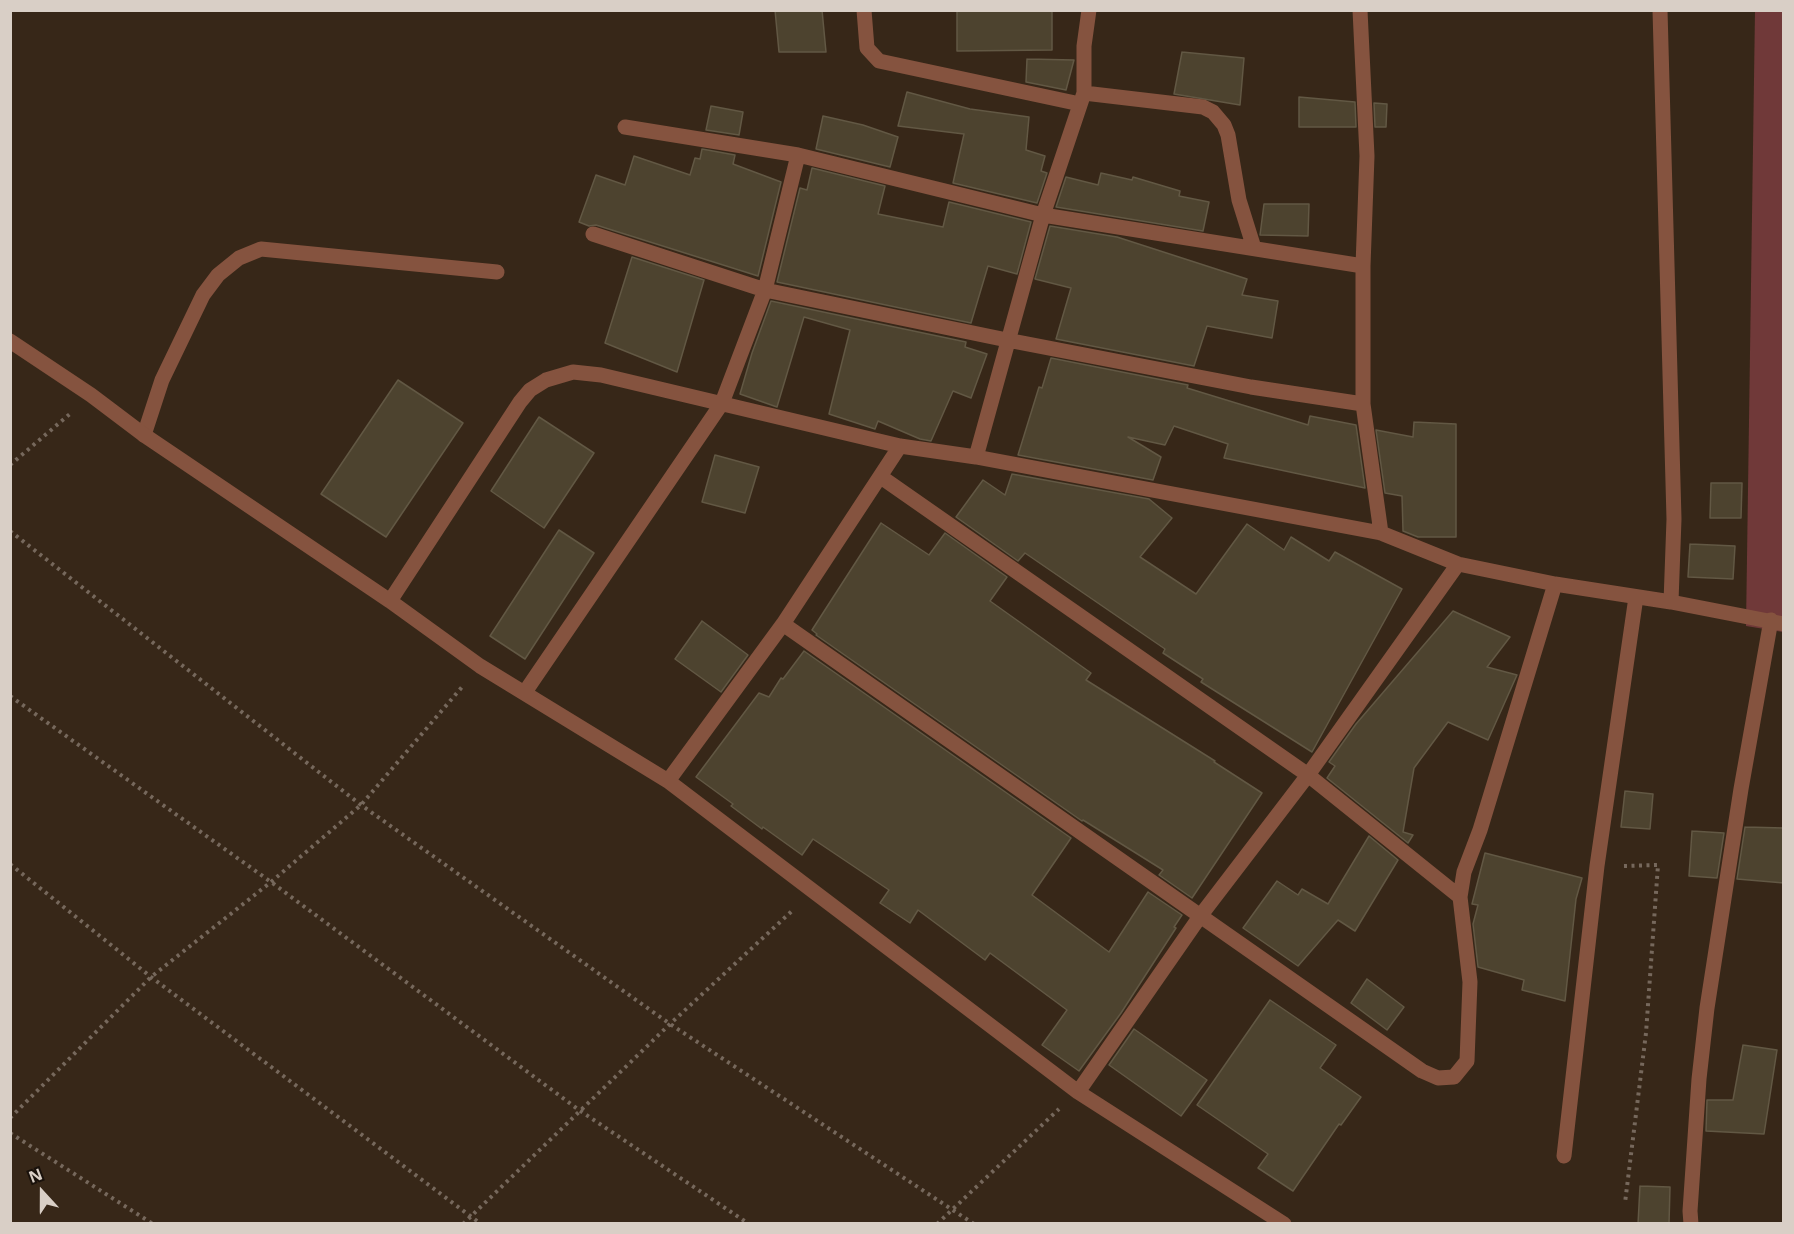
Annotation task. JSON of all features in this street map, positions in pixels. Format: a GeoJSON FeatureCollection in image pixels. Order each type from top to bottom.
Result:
{"type":"FeatureCollection","features":[{"type":"Feature","properties":{"kind":"street"},"geometry":{"type":"LineString","coordinates":[[864,10],[867,48],[879,62],[1082,98],[1203,107],[1213,112],[1224,125],[1228,135],[1239,200],[1254,248]]}},
{"type":"Feature","properties":{"kind":"street"},"geometry":{"type":"LineString","coordinates":[[976,457],[1043,215],[1082,98],[1084,46],[1089,10]]}},
{"type":"Feature","properties":{"kind":"street"},"geometry":{"type":"LineString","coordinates":[[1360,10],[1367,156],[1363,266],[1364,404],[1381,533]]}},
{"type":"Feature","properties":{"kind":"street"},"geometry":{"type":"LineString","coordinates":[[1660,10],[1674,519],[1671,602]]}},
{"type":"Feature","properties":{"kind":"street"},"geometry":{"type":"LineString","coordinates":[[625,128],[798,155],[1043,215],[1363,266]]}},
{"type":"Feature","properties":{"kind":"street"},"geometry":{"type":"LineString","coordinates":[[525,692],[722,403],[765,290],[798,155]]}},
{"type":"Feature","properties":{"kind":"street"},"geometry":{"type":"LineString","coordinates":[[593,234],[765,290],[1251,387],[1364,404]]}},
{"type":"Feature","properties":{"kind":"street"},"geometry":{"type":"LineString","coordinates":[[144,435],[162,380],[203,295],[218,275],[239,258],[261,249],[497,272]]}},
{"type":"Feature","properties":{"kind":"street"},"geometry":{"type":"LineString","coordinates":[[10,341],[91,395],[144,435],[390,601],[480,666],[668,781],[1078,1092],[1284,1224]]}},
{"type":"Feature","properties":{"kind":"street"},"geometry":{"type":"LineString","coordinates":[[390,601],[520,402],[530,390],[546,380],[573,372],[601,375],[900,446],[976,457],[1381,533],[1458,564],[1555,584],[1671,602],[1777,622],[1741,789],[1707,1008],[1699,1079],[1691,1224]]}},
{"type":"Feature","properties":{"kind":"street"},"geometry":{"type":"LineString","coordinates":[[668,781],[783,624],[900,446]]}},
{"type":"Feature","properties":{"kind":"street"},"geometry":{"type":"LineString","coordinates":[[881,477],[1308,775],[1460,897]]}},
{"type":"Feature","properties":{"kind":"street"},"geometry":{"type":"LineString","coordinates":[[1078,1092],[1201,915],[1308,775],[1458,564]]}},
{"type":"Feature","properties":{"kind":"street"},"geometry":{"type":"LineString","coordinates":[[783,624],[1422,1071],[1438,1078],[1454,1077],[1467,1060],[1470,982],[1460,897],[1464,872],[1480,830],[1555,584]]}},
{"type":"Feature","properties":{"kind":"street"},"geometry":{"type":"LineString","coordinates":[[1564,1156],[1597,866],[1636,597]]}},
{"type":"Feature","properties":{"kind":"path"},"geometry":{"type":"LineString","coordinates":[[10,465],[91,395]]}},
{"type":"Feature","properties":{"kind":"path"},"geometry":{"type":"LineString","coordinates":[[10,531],[362,805],[670,1024],[974,1224]]}},
{"type":"Feature","properties":{"kind":"path"},"geometry":{"type":"LineString","coordinates":[[10,1118],[151,977],[271,882],[362,805],[480,666]]}},
{"type":"Feature","properties":{"kind":"path"},"geometry":{"type":"LineString","coordinates":[[10,696],[271,882],[579,1110],[749,1224]]}},
{"type":"Feature","properties":{"kind":"path"},"geometry":{"type":"LineString","coordinates":[[10,864],[151,977],[481,1224]]}},
{"type":"Feature","properties":{"kind":"path"},"geometry":{"type":"LineString","coordinates":[[1597,866],[1658,865],[1646,1033],[1625,1203]]}},
{"type":"Feature","properties":{"kind":"path"},"geometry":{"type":"LineString","coordinates":[[463,1224],[579,1110],[814,890]]}},
{"type":"Feature","properties":{"kind":"path"},"geometry":{"type":"LineString","coordinates":[[937,1224],[1078,1092]]}},
{"type":"Feature","properties":{"kind":"path"},"geometry":{"type":"LineString","coordinates":[[10,1133],[153,1224]]}},
{"type":"Feature","properties":{"kind":"shaded area"},"geometry":{"type":"Polygon","coordinates":[[[1755,11],[1783,11],[1783,632],[1746,626],[1755,11]]]}},
{"type":"Feature","properties":{"kind":"building"},"geometry":{"type":"Polygon","coordinates":[[[775,10],[822,10],[826,52],[779,52],[775,10]]]}},
{"type":"Feature","properties":{"kind":"building"},"geometry":{"type":"Polygon","coordinates":[[[957,10],[1052,10],[1052,50],[957,51],[957,10]]]}},
{"type":"Feature","properties":{"kind":"building"},"geometry":{"type":"Polygon","coordinates":[[[1182,52],[1244,58],[1240,105],[1174,94],[1182,52]]]}},
{"type":"Feature","properties":{"kind":"building"},"geometry":{"type":"Polygon","coordinates":[[[1027,59],[1074,60],[1066,90],[1026,82],[1027,59]]]}},
{"type":"Feature","properties":{"kind":"building"},"geometry":{"type":"Polygon","coordinates":[[[907,92],[970,109],[1029,117],[1026,150],[1045,156],[1041,171],[1047,173],[1037,203],[953,183],[964,134],[898,126],[907,92]]]}},
{"type":"Feature","properties":{"kind":"building"},"geometry":{"type":"Polygon","coordinates":[[[1299,97],[1355,102],[1356,127],[1299,127],[1299,97]]]}},
{"type":"Feature","properties":{"kind":"building"},"geometry":{"type":"Polygon","coordinates":[[[1374,103],[1387,104],[1386,127],[1375,127],[1374,103]]]}},
{"type":"Feature","properties":{"kind":"building"},"geometry":{"type":"Polygon","coordinates":[[[711,106],[743,112],[739,135],[706,130],[711,106]]]}},
{"type":"Feature","properties":{"kind":"building"},"geometry":{"type":"Polygon","coordinates":[[[823,116],[863,125],[898,137],[890,167],[816,149],[823,116]]]}},
{"type":"Feature","properties":{"kind":"building"},"geometry":{"type":"Polygon","coordinates":[[[702,149],[735,155],[733,164],[781,182],[758,276],[596,225],[589,226],[579,222],[596,175],[625,185],[634,156],[690,175],[695,158],[700,159],[702,149]]]}},
{"type":"Feature","properties":{"kind":"building"},"geometry":{"type":"Polygon","coordinates":[[[812,168],[885,186],[878,214],[943,227],[949,202],[1031,222],[1017,274],[988,266],[971,323],[777,282],[800,188],[807,190],[812,168]]]}},
{"type":"Feature","properties":{"kind":"building"},"geometry":{"type":"Polygon","coordinates":[[[1101,173],[1132,180],[1133,177],[1180,191],[1179,196],[1209,202],[1203,231],[1056,207],[1066,177],[1098,185],[1101,173]]]}},
{"type":"Feature","properties":{"kind":"building"},"geometry":{"type":"Polygon","coordinates":[[[1264,204],[1309,204],[1308,236],[1260,235],[1264,204]]]}},
{"type":"Feature","properties":{"kind":"building"},"geometry":{"type":"Polygon","coordinates":[[[1050,226],[1117,237],[1247,279],[1242,295],[1278,301],[1272,338],[1207,326],[1194,366],[1056,339],[1071,288],[1035,279],[1050,226]]]}},
{"type":"Feature","properties":{"kind":"building"},"geometry":{"type":"Polygon","coordinates":[[[632,257],[704,280],[677,372],[605,343],[632,257]]]}},
{"type":"Feature","properties":{"kind":"building"},"geometry":{"type":"Polygon","coordinates":[[[771,301],[966,342],[965,347],[987,354],[971,398],[953,391],[931,441],[920,439],[878,421],[875,429],[829,414],[850,330],[804,317],[777,407],[740,394],[771,301]]]}},
{"type":"Feature","properties":{"kind":"building"},"geometry":{"type":"Polygon","coordinates":[[[1051,358],[1188,385],[1187,388],[1308,425],[1310,416],[1356,425],[1365,488],[1224,458],[1228,444],[1174,426],[1165,445],[1128,437],[1161,457],[1153,480],[1018,455],[1039,387],[1042,388],[1051,358]]]}},
{"type":"Feature","properties":{"kind":"building"},"geometry":{"type":"Polygon","coordinates":[[[398,380],[463,423],[386,537],[321,494],[398,380]]]}},
{"type":"Feature","properties":{"kind":"building"},"geometry":{"type":"Polygon","coordinates":[[[539,417],[594,453],[544,528],[491,491],[539,417]]]}},
{"type":"Feature","properties":{"kind":"building"},"geometry":{"type":"Polygon","coordinates":[[[1414,422],[1456,424],[1456,537],[1418,537],[1403,531],[1402,496],[1385,493],[1376,430],[1413,437],[1414,422]]]}},
{"type":"Feature","properties":{"kind":"building"},"geometry":{"type":"Polygon","coordinates":[[[715,455],[759,467],[745,513],[702,502],[715,455]]]}},
{"type":"Feature","properties":{"kind":"building"},"geometry":{"type":"Polygon","coordinates":[[[1012,474],[1149,499],[1172,518],[1140,557],[1196,594],[1247,524],[1284,550],[1291,537],[1329,561],[1335,552],[1402,589],[1312,752],[1201,682],[1203,679],[1163,653],[1165,649],[1025,553],[1018,561],[956,517],[983,480],[1005,495],[1012,474]]]}},
{"type":"Feature","properties":{"kind":"building"},"geometry":{"type":"Polygon","coordinates":[[[1711,483],[1742,483],[1741,518],[1710,518],[1711,483]]]}},
{"type":"Feature","properties":{"kind":"building"},"geometry":{"type":"Polygon","coordinates":[[[881,523],[929,555],[945,533],[1007,577],[990,601],[1091,673],[1086,680],[1262,793],[1192,898],[1159,875],[1163,870],[1082,821],[816,635],[812,630],[881,523]]]}},
{"type":"Feature","properties":{"kind":"building"},"geometry":{"type":"Polygon","coordinates":[[[559,530],[594,553],[525,659],[490,636],[559,530]]]}},
{"type":"Feature","properties":{"kind":"building"},"geometry":{"type":"Polygon","coordinates":[[[1690,544],[1735,546],[1733,579],[1688,577],[1690,544]]]}},
{"type":"Feature","properties":{"kind":"building"},"geometry":{"type":"Polygon","coordinates":[[[1453,611],[1510,637],[1487,667],[1517,675],[1488,740],[1448,722],[1414,768],[1403,832],[1413,835],[1408,843],[1327,778],[1335,766],[1329,762],[1356,724],[1453,611]]]}},
{"type":"Feature","properties":{"kind":"building"},"geometry":{"type":"Polygon","coordinates":[[[702,621],[748,655],[721,692],[675,659],[702,621]]]}},
{"type":"Feature","properties":{"kind":"building"},"geometry":{"type":"Polygon","coordinates":[[[804,651],[1071,838],[1032,895],[1109,952],[1148,892],[1182,915],[1121,1013],[1079,1071],[1042,1045],[1067,1010],[990,953],[985,960],[918,910],[910,923],[880,903],[889,890],[813,839],[802,855],[763,827],[762,829],[696,777],[759,693],[769,697],[781,678],[783,679],[804,651]]]}},
{"type":"Feature","properties":{"kind":"building"},"geometry":{"type":"Polygon","coordinates":[[[1625,791],[1653,794],[1650,829],[1621,827],[1625,791]]]}},
{"type":"Feature","properties":{"kind":"building"},"geometry":{"type":"Polygon","coordinates":[[[1745,827],[1784,828],[1784,883],[1737,879],[1745,827]]]}},
{"type":"Feature","properties":{"kind":"building"},"geometry":{"type":"Polygon","coordinates":[[[1692,831],[1724,833],[1717,878],[1689,876],[1692,831]]]}},
{"type":"Feature","properties":{"kind":"building"},"geometry":{"type":"Polygon","coordinates":[[[1369,836],[1398,860],[1355,931],[1338,920],[1298,966],[1243,928],[1277,881],[1298,895],[1302,889],[1328,904],[1369,836]]]}},
{"type":"Feature","properties":{"kind":"building"},"geometry":{"type":"Polygon","coordinates":[[[1485,853],[1582,878],[1576,899],[1565,1001],[1522,990],[1524,980],[1478,967],[1473,924],[1478,905],[1472,904],[1485,853]]]}},
{"type":"Feature","properties":{"kind":"building"},"geometry":{"type":"Polygon","coordinates":[[[1367,979],[1404,1007],[1387,1030],[1351,1003],[1367,979]]]}},
{"type":"Feature","properties":{"kind":"building"},"geometry":{"type":"Polygon","coordinates":[[[1270,1000],[1336,1045],[1320,1068],[1361,1097],[1341,1125],[1339,1124],[1293,1191],[1258,1168],[1268,1154],[1197,1105],[1270,1000]]]}},
{"type":"Feature","properties":{"kind":"building"},"geometry":{"type":"Polygon","coordinates":[[[1134,1029],[1207,1080],[1181,1116],[1109,1065],[1134,1029]]]}},
{"type":"Feature","properties":{"kind":"building"},"geometry":{"type":"Polygon","coordinates":[[[1743,1045],[1777,1050],[1764,1134],[1706,1131],[1707,1100],[1733,1100],[1743,1045]]]}},
{"type":"Feature","properties":{"kind":"building"},"geometry":{"type":"Polygon","coordinates":[[[1640,1186],[1670,1187],[1669,1224],[1638,1224],[1640,1186]]]}}]}
